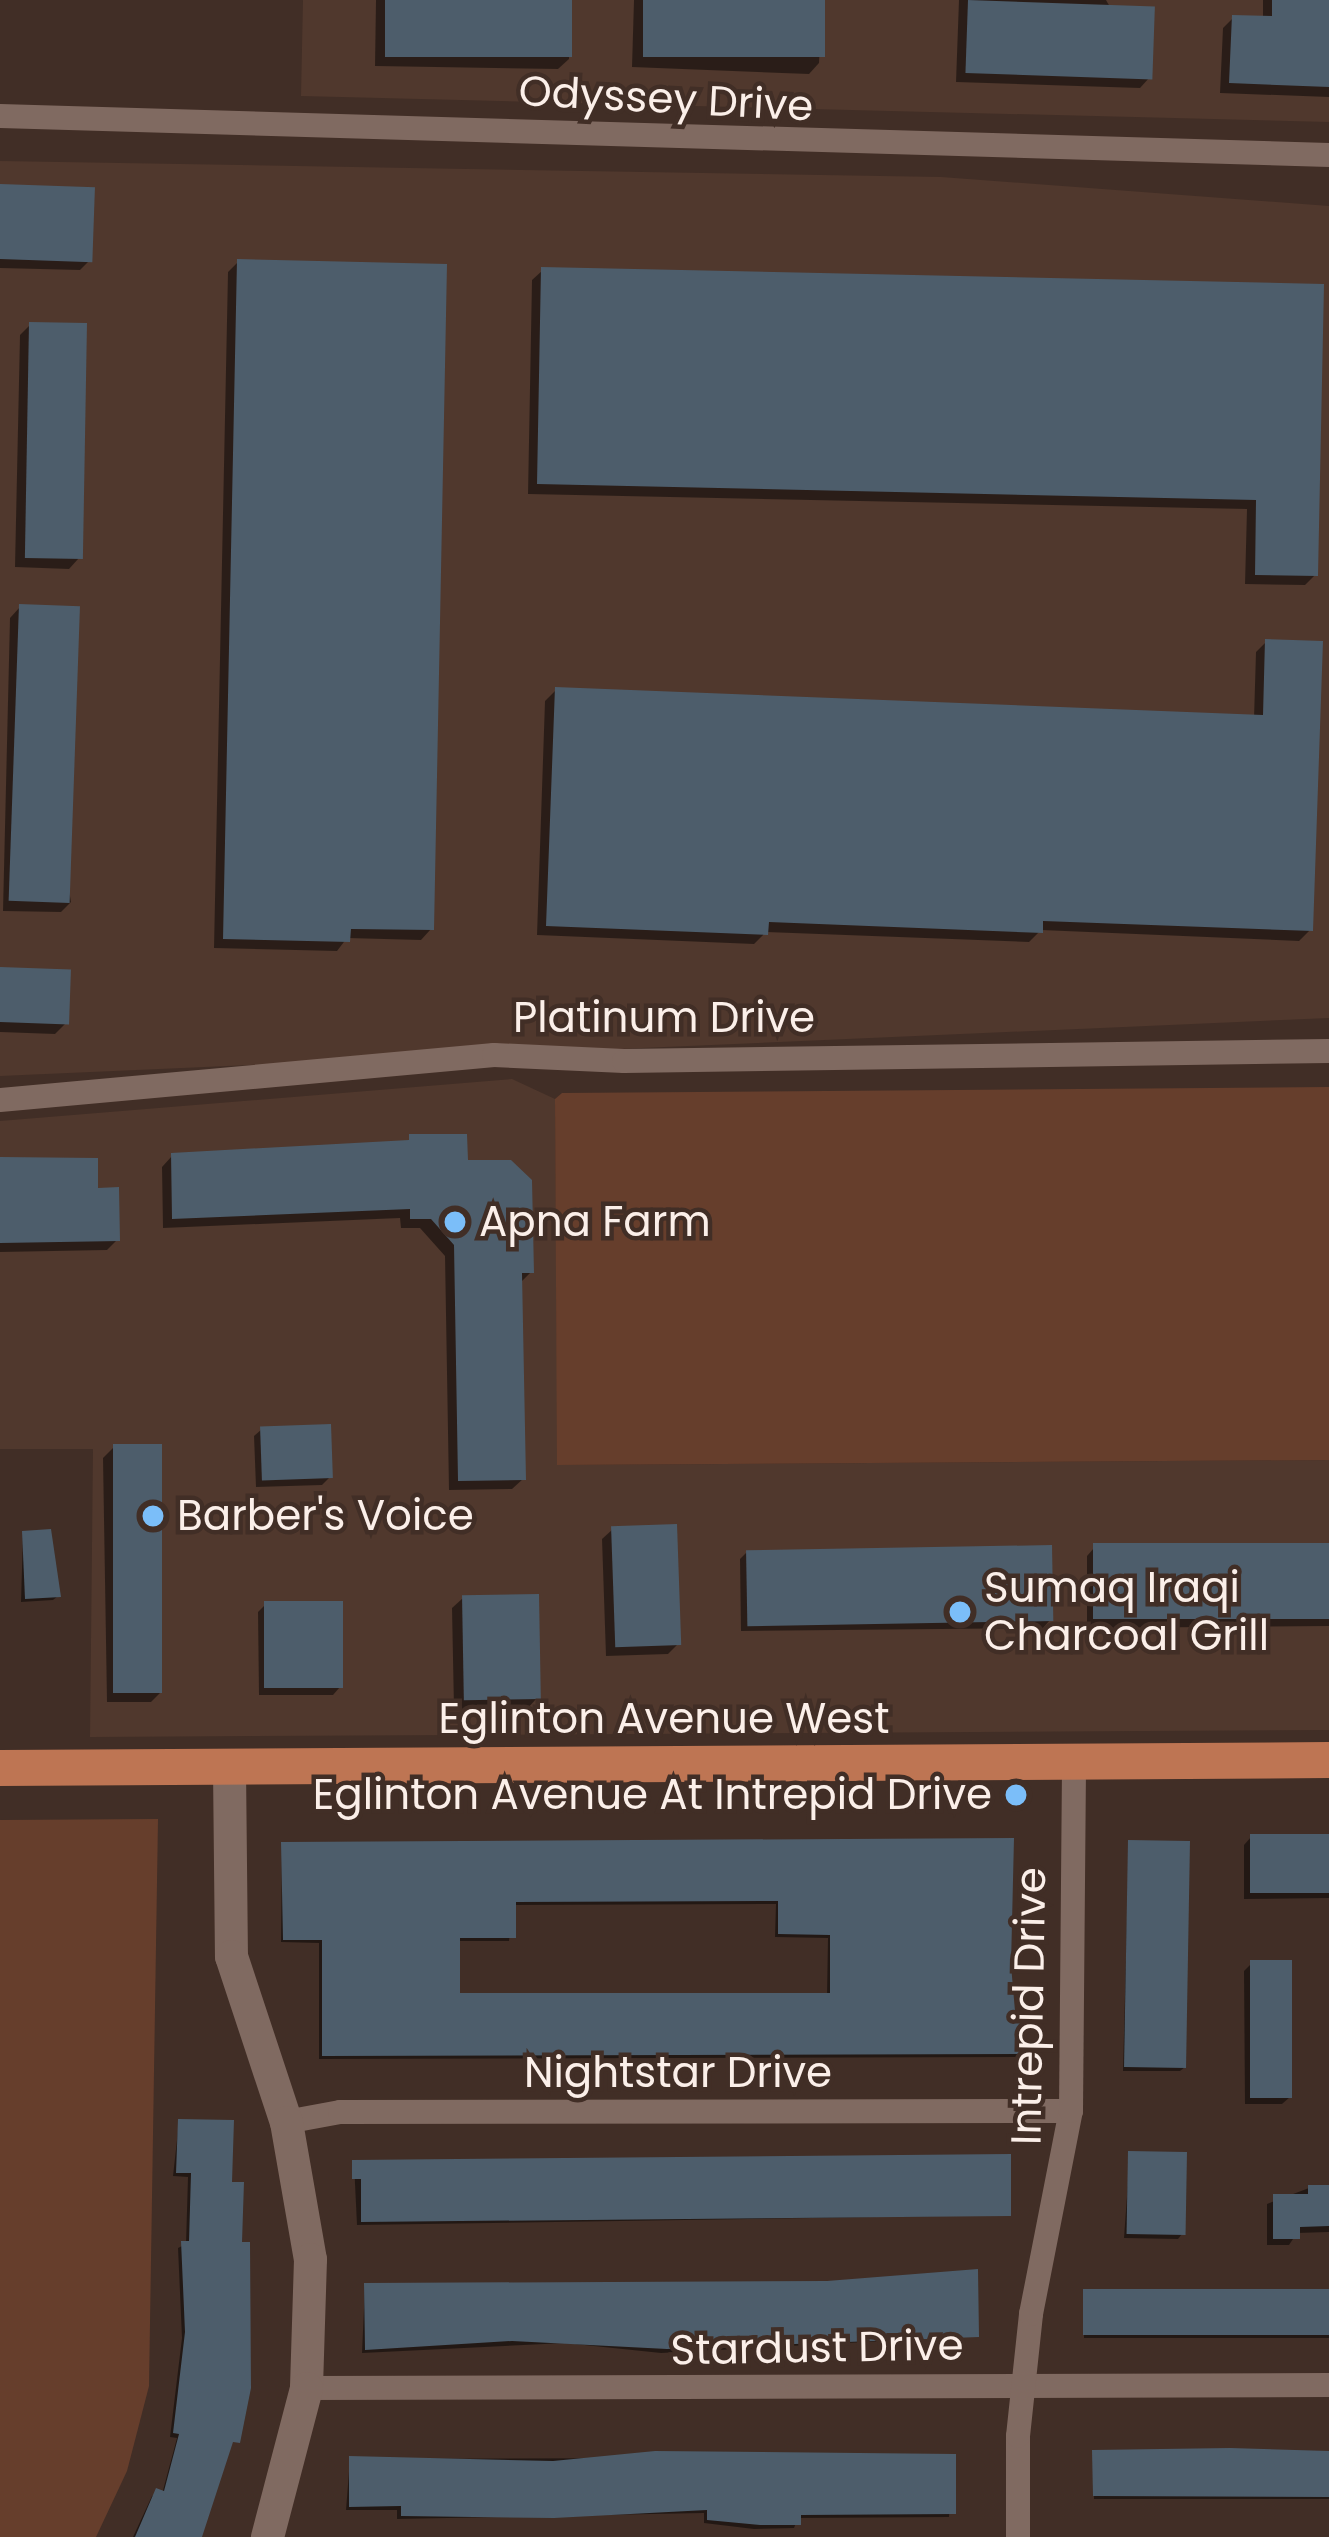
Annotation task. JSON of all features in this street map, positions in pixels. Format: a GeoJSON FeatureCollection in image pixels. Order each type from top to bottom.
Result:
{"type":"FeatureCollection","features":[{"type":"Feature","properties":{"kind":"main road","name":"Eglinton Avenue West"},"geometry":{"type":"LineString","coordinates":[[0,1768],[1329,1760]]}},
{"type":"Feature","properties":{"kind":"street","name":"Odyssey Drive"},"geometry":{"type":"LineString","coordinates":[[0,116],[1329,155]]}},
{"type":"Feature","properties":{"kind":"street","name":"Platinum Drive"},"geometry":{"type":"LineString","coordinates":[[0,1100],[494,1055],[624,1061],[1329,1051]]}},
{"type":"Feature","properties":{"kind":"street","name":"Intrepid Drive"},"geometry":{"type":"LineString","coordinates":[[1018,2537],[1022,2385],[1071,2111],[1074,1761]]}},
{"type":"Feature","properties":{"kind":"street"},"geometry":{"type":"LineString","coordinates":[[229,1768],[231,1956],[286,2122],[310,2259],[306,2388],[267,2537]]}},
{"type":"Feature","properties":{"kind":"street","name":"Nightstar Drive"},"geometry":{"type":"LineString","coordinates":[[286,2122],[340,2111],[1071,2111]]}},
{"type":"Feature","properties":{"kind":"street","name":"Stardust Drive"},"geometry":{"type":"LineString","coordinates":[[306,2388],[1329,2385]]}},
{"type":"Feature","properties":{"kind":"shaded area"},"geometry":{"type":"Polygon","coordinates":[[[303,0],[1329,0],[1329,122],[301,96],[303,0]]]}},
{"type":"Feature","properties":{"kind":"shaded area"},"geometry":{"type":"Polygon","coordinates":[[[0,161],[941,177],[1329,206],[1329,1018],[0,1076],[0,161]]]}},
{"type":"Feature","properties":{"kind":"shaded area"},"geometry":{"type":"Polygon","coordinates":[[[512,1079],[555,1099],[558,1465],[1329,1460],[1329,1730],[90,1737],[93,1449],[0,1449],[0,1121],[512,1079]]]}},
{"type":"Feature","properties":{"kind":"shaded area"},"geometry":{"type":"Polygon","coordinates":[[[1329,1087],[1329,1460],[557,1465],[555,1099],[562,1093],[1329,1087]]]}},
{"type":"Feature","properties":{"kind":"shaded area"},"geometry":{"type":"Polygon","coordinates":[[[158,1819],[149,2386],[127,2471],[96,2537],[0,2537],[0,1820],[158,1819]]]}},
{"type":"Feature","properties":{"kind":"building"},"geometry":{"type":"Polygon","coordinates":[[[385,0],[572,0],[572,57],[385,57],[385,0]]]}},
{"type":"Feature","properties":{"kind":"building"},"geometry":{"type":"Polygon","coordinates":[[[643,0],[825,0],[825,57],[643,57],[643,0]]]}},
{"type":"Feature","properties":{"kind":"building"},"geometry":{"type":"Polygon","coordinates":[[[968,0],[1155,7],[1152,79],[965,73],[968,0]]]}},
{"type":"Feature","properties":{"kind":"building"},"geometry":{"type":"Polygon","coordinates":[[[1272,0],[1329,0],[1329,87],[1229,83],[1232,15],[1272,16],[1272,0]]]}},
{"type":"Feature","properties":{"kind":"building"},"geometry":{"type":"Polygon","coordinates":[[[0,184],[95,187],[92,262],[0,259],[0,184]]]}},
{"type":"Feature","properties":{"kind":"building"},"geometry":{"type":"Polygon","coordinates":[[[237,259],[447,264],[434,930],[351,929],[350,942],[223,939],[237,259]]]}},
{"type":"Feature","properties":{"kind":"building"},"geometry":{"type":"Polygon","coordinates":[[[541,267],[1324,284],[1318,576],[1255,575],[1256,500],[537,484],[541,267]]]}},
{"type":"Feature","properties":{"kind":"building"},"geometry":{"type":"Polygon","coordinates":[[[29,322],[87,323],[83,559],[25,558],[29,322]]]}},
{"type":"Feature","properties":{"kind":"building"},"geometry":{"type":"Polygon","coordinates":[[[19,604],[80,606],[70,903],[9,901],[19,604]]]}},
{"type":"Feature","properties":{"kind":"building"},"geometry":{"type":"Polygon","coordinates":[[[1265,639],[1323,641],[1313,931],[1043,921],[1043,933],[769,922],[768,935],[546,926],[555,687],[1263,715],[1265,639]]]}},
{"type":"Feature","properties":{"kind":"building"},"geometry":{"type":"Polygon","coordinates":[[[0,967],[71,969],[69,1024],[0,1022],[0,967]]]}},
{"type":"Feature","properties":{"kind":"building"},"geometry":{"type":"Polygon","coordinates":[[[409,1134],[467,1134],[468,1160],[511,1160],[532,1180],[534,1273],[522,1273],[526,1480],[458,1481],[454,1245],[431,1219],[410,1219],[410,1209],[172,1219],[171,1153],[409,1140],[409,1134]]]}},
{"type":"Feature","properties":{"kind":"building"},"geometry":{"type":"Polygon","coordinates":[[[0,1157],[98,1158],[98,1188],[119,1187],[120,1241],[0,1243],[0,1157]]]}},
{"type":"Feature","properties":{"kind":"building"},"geometry":{"type":"Polygon","coordinates":[[[331,1424],[333,1478],[262,1480],[260,1426],[331,1424]]]}},
{"type":"Feature","properties":{"kind":"building"},"geometry":{"type":"Polygon","coordinates":[[[113,1444],[162,1444],[162,1693],[113,1693],[113,1444]]]}},
{"type":"Feature","properties":{"kind":"building"},"geometry":{"type":"Polygon","coordinates":[[[677,1524],[681,1645],[615,1647],[611,1526],[677,1524]]]}},
{"type":"Feature","properties":{"kind":"building"},"geometry":{"type":"Polygon","coordinates":[[[51,1529],[61,1597],[25,1599],[22,1531],[51,1529]]]}},
{"type":"Feature","properties":{"kind":"building"},"geometry":{"type":"Polygon","coordinates":[[[1093,1543],[1329,1543],[1329,1619],[1093,1619],[1093,1543]]]}},
{"type":"Feature","properties":{"kind":"building"},"geometry":{"type":"Polygon","coordinates":[[[1052,1545],[1053,1621],[747,1626],[746,1550],[1052,1545]]]}},
{"type":"Feature","properties":{"kind":"building"},"geometry":{"type":"Polygon","coordinates":[[[539,1594],[541,1699],[464,1700],[462,1595],[539,1594]]]}},
{"type":"Feature","properties":{"kind":"building"},"geometry":{"type":"Polygon","coordinates":[[[264,1601],[343,1601],[343,1688],[264,1688],[264,1601]]]}},
{"type":"Feature","properties":{"kind":"building"},"geometry":{"type":"Polygon","coordinates":[[[1250,1834],[1329,1834],[1329,1893],[1250,1893],[1250,1834]]]}},
{"type":"Feature","properties":{"kind":"building"},"geometry":{"type":"Polygon","coordinates":[[[1014,1838],[1011,1965],[1015,2011],[1024,2011],[1025,2054],[322,2056],[322,1940],[283,1940],[281,1842],[1014,1838]],[[778,1901],[516,1902],[516,1938],[460,1938],[460,1993],[830,1993],[830,1935],[778,1934],[778,1901]]]}},
{"type":"Feature","properties":{"kind":"building"},"geometry":{"type":"Polygon","coordinates":[[[1128,1840],[1190,1841],[1186,2068],[1124,2067],[1128,1840]]]}},
{"type":"Feature","properties":{"kind":"building"},"geometry":{"type":"Polygon","coordinates":[[[1250,1960],[1292,1960],[1292,2098],[1250,2098],[1250,1960]]]}},
{"type":"Feature","properties":{"kind":"building"},"geometry":{"type":"Polygon","coordinates":[[[178,2119],[234,2120],[232,2182],[244,2182],[242,2242],[250,2242],[251,2388],[240,2443],[233,2442],[202,2537],[135,2537],[156,2488],[164,2491],[179,2434],[173,2433],[185,2332],[181,2241],[189,2241],[191,2173],[176,2173],[178,2119]]]}},
{"type":"Feature","properties":{"kind":"building"},"geometry":{"type":"Polygon","coordinates":[[[1128,2151],[1187,2152],[1186,2235],[1127,2234],[1128,2151]]]}},
{"type":"Feature","properties":{"kind":"building"},"geometry":{"type":"Polygon","coordinates":[[[1011,2154],[1011,2216],[361,2222],[361,2179],[352,2179],[352,2160],[1011,2154]]]}},
{"type":"Feature","properties":{"kind":"building"},"geometry":{"type":"Polygon","coordinates":[[[1308,2185],[1329,2185],[1329,2226],[1300,2227],[1300,2239],[1273,2239],[1273,2194],[1308,2194],[1308,2185]]]}},
{"type":"Feature","properties":{"kind":"building"},"geometry":{"type":"Polygon","coordinates":[[[978,2269],[979,2337],[667,2349],[512,2341],[365,2350],[364,2283],[827,2281],[978,2269]]]}},
{"type":"Feature","properties":{"kind":"building"},"geometry":{"type":"Polygon","coordinates":[[[1083,2289],[1329,2289],[1329,2335],[1083,2335],[1083,2289]]]}},
{"type":"Feature","properties":{"kind":"building"},"geometry":{"type":"Polygon","coordinates":[[[1092,2450],[1329,2451],[1329,2497],[1093,2496],[1092,2450]]]}},
{"type":"Feature","properties":{"kind":"building"},"geometry":{"type":"Polygon","coordinates":[[[655,2451],[956,2454],[956,2514],[801,2515],[801,2525],[760,2525],[707,2520],[707,2510],[554,2518],[401,2516],[401,2506],[349,2507],[349,2456],[553,2461],[655,2451]]]}},
{"type":"Feature","properties":{"kind":"place","name":"Apna Farm"},"geometry":{"type":"Point","coordinates":[455,1222]}},
{"type":"Feature","properties":{"kind":"place","name":"Barber's Voice"},"geometry":{"type":"Point","coordinates":[153,1516]}},
{"type":"Feature","properties":{"kind":"place","name":"Sumaq Iraqi Charcoal Grill"},"geometry":{"type":"Point","coordinates":[960,1612]}},
{"type":"Feature","properties":{"kind":"place","name":"Eglinton Avenue At Intrepid Drive"},"geometry":{"type":"Point","coordinates":[1016,1795]}}]}
